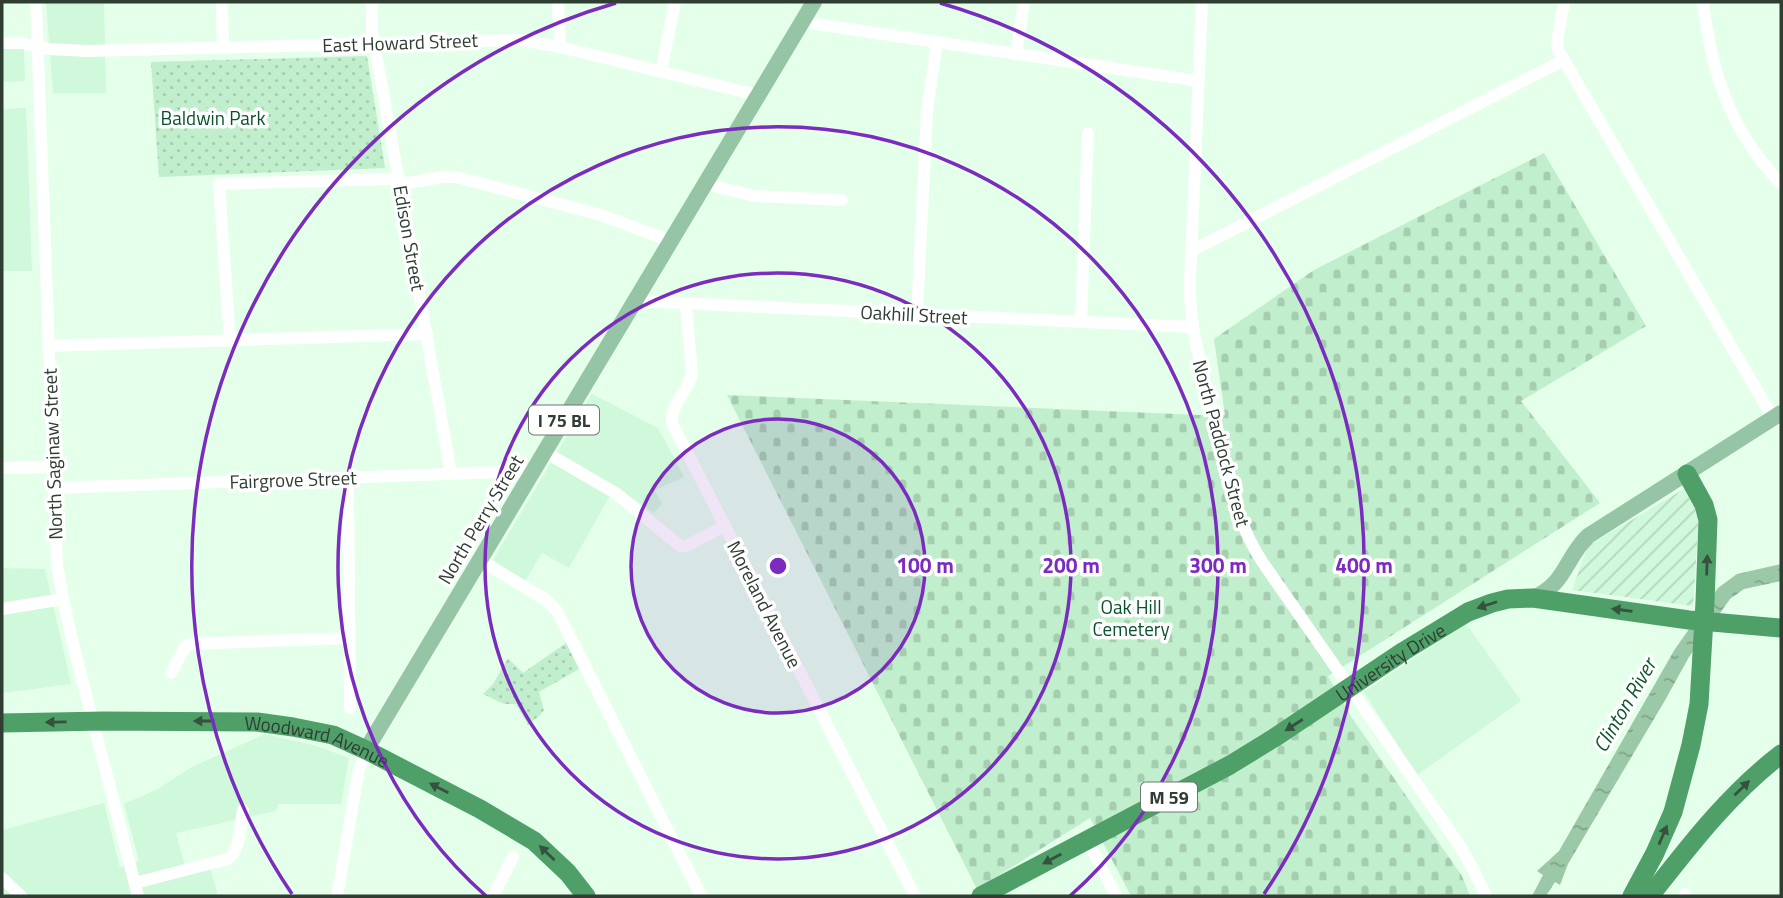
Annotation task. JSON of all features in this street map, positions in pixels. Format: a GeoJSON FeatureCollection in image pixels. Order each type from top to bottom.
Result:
{"type":"FeatureCollection","features":[{"type":"Feature","properties":{"kind":"highway"},"geometry":{"type":"LineString","coordinates":[[1632,896],[1655,853],[1672,812],[1696,723],[1706,602],[1708,520],[1704,505],[1687,474]]}},
{"type":"Feature","properties":{"kind":"highway","name":"University Drive"},"geometry":{"type":"LineString","coordinates":[[981,896],[1230,765],[1468,612],[1508,599],[1533,598]]}},
{"type":"Feature","properties":{"kind":"highway","name":"M 59"},"geometry":{"type":"LineString","coordinates":[[1533,598],[1689,620],[1781,628]]}},
{"type":"Feature","properties":{"kind":"highway","name":"Woodward Avenue"},"geometry":{"type":"LineString","coordinates":[[2,723],[257,722],[333,735],[480,809],[534,841],[568,873],[586,896]]}},
{"type":"Feature","properties":{"kind":"highway"},"geometry":{"type":"LineString","coordinates":[[1650,896],[1718,812],[1781,754]]}},
{"type":"Feature","properties":{"kind":"main road","name":"North Perry Street"},"geometry":{"type":"LineString","coordinates":[[366,750],[814,2]]}},
{"type":"Feature","properties":{"kind":"main road"},"geometry":{"type":"LineString","coordinates":[[1533,598],[1556,583],[1580,545],[1593,533],[1777,416]]}},
{"type":"Feature","properties":{"kind":"street","name":"North Saginaw Street"},"geometry":{"type":"LineString","coordinates":[[36,2],[57,564],[63,599],[136,890]]}},
{"type":"Feature","properties":{"kind":"street"},"geometry":{"type":"LineString","coordinates":[[222,2],[223,47]]}},
{"type":"Feature","properties":{"kind":"street","name":"Edison Street"},"geometry":{"type":"LineString","coordinates":[[372,2],[372,31],[452,473]]}},
{"type":"Feature","properties":{"kind":"street"},"geometry":{"type":"LineString","coordinates":[[558,2],[560,47]]}},
{"type":"Feature","properties":{"kind":"street"},"geometry":{"type":"LineString","coordinates":[[661,72],[674,2]]}},
{"type":"Feature","properties":{"kind":"street"},"geometry":{"type":"LineString","coordinates":[[1016,54],[1024,2]]}},
{"type":"Feature","properties":{"kind":"street","name":"North Paddock Street"},"geometry":{"type":"LineString","coordinates":[[1202,2],[1190,288],[1193,327],[1235,503],[1245,533],[1263,563],[1458,842],[1486,896]]}},
{"type":"Feature","properties":{"kind":"street"},"geometry":{"type":"LineString","coordinates":[[1564,2],[1557,45],[1564,60],[1777,416]]}},
{"type":"Feature","properties":{"kind":"street"},"geometry":{"type":"LineString","coordinates":[[1703,2],[1711,55],[1732,116],[1752,148],[1781,184]]}},
{"type":"Feature","properties":{"kind":"street"},"geometry":{"type":"LineString","coordinates":[[802,22],[1199,81]]}},
{"type":"Feature","properties":{"kind":"street","name":"East Howard Street"},"geometry":{"type":"LineString","coordinates":[[2,43],[21,43],[73,51],[526,40],[757,95]]}},
{"type":"Feature","properties":{"kind":"street"},"geometry":{"type":"LineString","coordinates":[[917,314],[926,117],[937,42]]}},
{"type":"Feature","properties":{"kind":"street"},"geometry":{"type":"LineString","coordinates":[[1191,251],[1564,60]]}},
{"type":"Feature","properties":{"kind":"street"},"geometry":{"type":"LineString","coordinates":[[1081,322],[1088,132]]}},
{"type":"Feature","properties":{"kind":"street"},"geometry":{"type":"LineString","coordinates":[[230,341],[219,184],[390,179],[409,183],[442,177],[461,178],[598,214],[671,241]]}},
{"type":"Feature","properties":{"kind":"street"},"geometry":{"type":"LineString","coordinates":[[705,184],[754,196],[842,200]]}},
{"type":"Feature","properties":{"kind":"street","name":"Oakhill Street"},"geometry":{"type":"LineString","coordinates":[[635,301],[1193,327]]}},
{"type":"Feature","properties":{"kind":"street","name":"Moreland Avenue"},"geometry":{"type":"LineString","coordinates":[[686,304],[692,374],[674,410],[672,421],[915,896]]}},
{"type":"Feature","properties":{"kind":"street"},"geometry":{"type":"LineString","coordinates":[[48,346],[427,334]]}},
{"type":"Feature","properties":{"kind":"street"},"geometry":{"type":"LineString","coordinates":[[545,452],[619,495],[680,546],[686,546],[725,526]]}},
{"type":"Feature","properties":{"kind":"street"},"geometry":{"type":"LineString","coordinates":[[2,468],[52,467]]}},
{"type":"Feature","properties":{"kind":"street","name":"Fairgrove Street"},"geometry":{"type":"LineString","coordinates":[[54,488],[533,471]]}},
{"type":"Feature","properties":{"kind":"street"},"geometry":{"type":"LineString","coordinates":[[348,477],[350,708]]}},
{"type":"Feature","properties":{"kind":"street"},"geometry":{"type":"LineString","coordinates":[[480,560],[546,600],[557,611],[701,896]]}},
{"type":"Feature","properties":{"kind":"street"},"geometry":{"type":"LineString","coordinates":[[2,609],[63,599]]}},
{"type":"Feature","properties":{"kind":"street"},"geometry":{"type":"LineString","coordinates":[[171,673],[183,648],[189,644],[349,638]]}},
{"type":"Feature","properties":{"kind":"street","name":"North Perry Street"},"geometry":{"type":"LineString","coordinates":[[337,896],[359,770],[366,750]]}},
{"type":"Feature","properties":{"kind":"street"},"geometry":{"type":"LineString","coordinates":[[136,890],[232,857],[243,810]]}},
{"type":"Feature","properties":{"kind":"street"},"geometry":{"type":"LineString","coordinates":[[1087,840],[1116,896]]}},
{"type":"Feature","properties":{"kind":"street"},"geometry":{"type":"LineString","coordinates":[[492,896],[513,856]]}},
{"type":"Feature","properties":{"kind":"street"},"geometry":{"type":"LineString","coordinates":[[2,878],[21,896]]}},
{"type":"Feature","properties":{"kind":"shaded area"},"geometry":{"type":"Polygon","coordinates":[[[46,2],[104,2],[106,93],[53,93],[46,2]]]}},
{"type":"Feature","properties":{"kind":"shaded area"},"geometry":{"type":"Polygon","coordinates":[[[2,49],[24,49],[25,81],[2,82],[2,49]]]}},
{"type":"Feature","properties":{"kind":"shaded area"},"geometry":{"type":"Polygon","coordinates":[[[26,108],[32,271],[2,271],[2,109],[26,108]]]}},
{"type":"Feature","properties":{"kind":"shaded area"},"geometry":{"type":"Polygon","coordinates":[[[592,394],[658,428],[684,477],[655,490],[662,504],[654,513],[615,487],[569,568],[542,553],[525,581],[493,560],[592,394]]]}},
{"type":"Feature","properties":{"kind":"shaded area"},"geometry":{"type":"Polygon","coordinates":[[[1684,489],[1699,516],[1693,606],[1572,590],[1588,546],[1684,489]]]}},
{"type":"Feature","properties":{"kind":"shaded area"},"geometry":{"type":"Polygon","coordinates":[[[2,568],[45,569],[71,684],[2,693],[2,568]]]}},
{"type":"Feature","properties":{"kind":"shaded area"},"geometry":{"type":"Polygon","coordinates":[[[1466,624],[1521,701],[1417,775],[1364,692],[1466,624]]]}},
{"type":"Feature","properties":{"kind":"shaded area"},"geometry":{"type":"Polygon","coordinates":[[[265,734],[317,746],[349,758],[341,804],[278,804],[276,811],[176,833],[185,866],[208,860],[218,896],[2,896],[2,830],[104,803],[120,868],[139,861],[124,804],[158,789],[190,768],[265,734]]]}},
{"type":"Feature","properties":{"kind":"green space","name":"Baldwin Park"},"geometry":{"type":"Polygon","coordinates":[[[367,56],[385,168],[159,177],[151,62],[367,56]]]}},
{"type":"Feature","properties":{"kind":"green space"},"geometry":{"type":"Polygon","coordinates":[[[236,107],[237,135],[191,136],[190,108],[236,107]]]}},
{"type":"Feature","properties":{"kind":"green space","name":"Oak Hill Cemetery"},"geometry":{"type":"Polygon","coordinates":[[[1544,153],[1646,326],[1521,401],[1600,503],[1328,676],[1352,718],[1462,876],[1470,896],[1131,896],[1090,818],[977,889],[727,395],[1225,415],[1214,339],[1314,270],[1544,153]]]}},
{"type":"Feature","properties":{"kind":"green space"},"geometry":{"type":"Polygon","coordinates":[[[566,643],[579,669],[539,692],[544,710],[528,725],[516,704],[504,704],[483,694],[493,684],[508,658],[523,673],[566,643]]]}},
{"type":"Feature","properties":{"kind":"water"},"geometry":{"type":"Polygon","coordinates":[[[1781,564],[1781,581],[1744,589],[1730,599],[1689,657],[1568,864],[1560,885],[1555,882],[1546,896],[1532,896],[1543,875],[1537,871],[1559,851],[1675,649],[1718,588],[1737,574],[1781,564]]]}},
{"type":"Feature","properties":{"kind":"water label","name":"Clinton River"},"geometry":{"type":"Point","coordinates":[1624,705]}}]}
